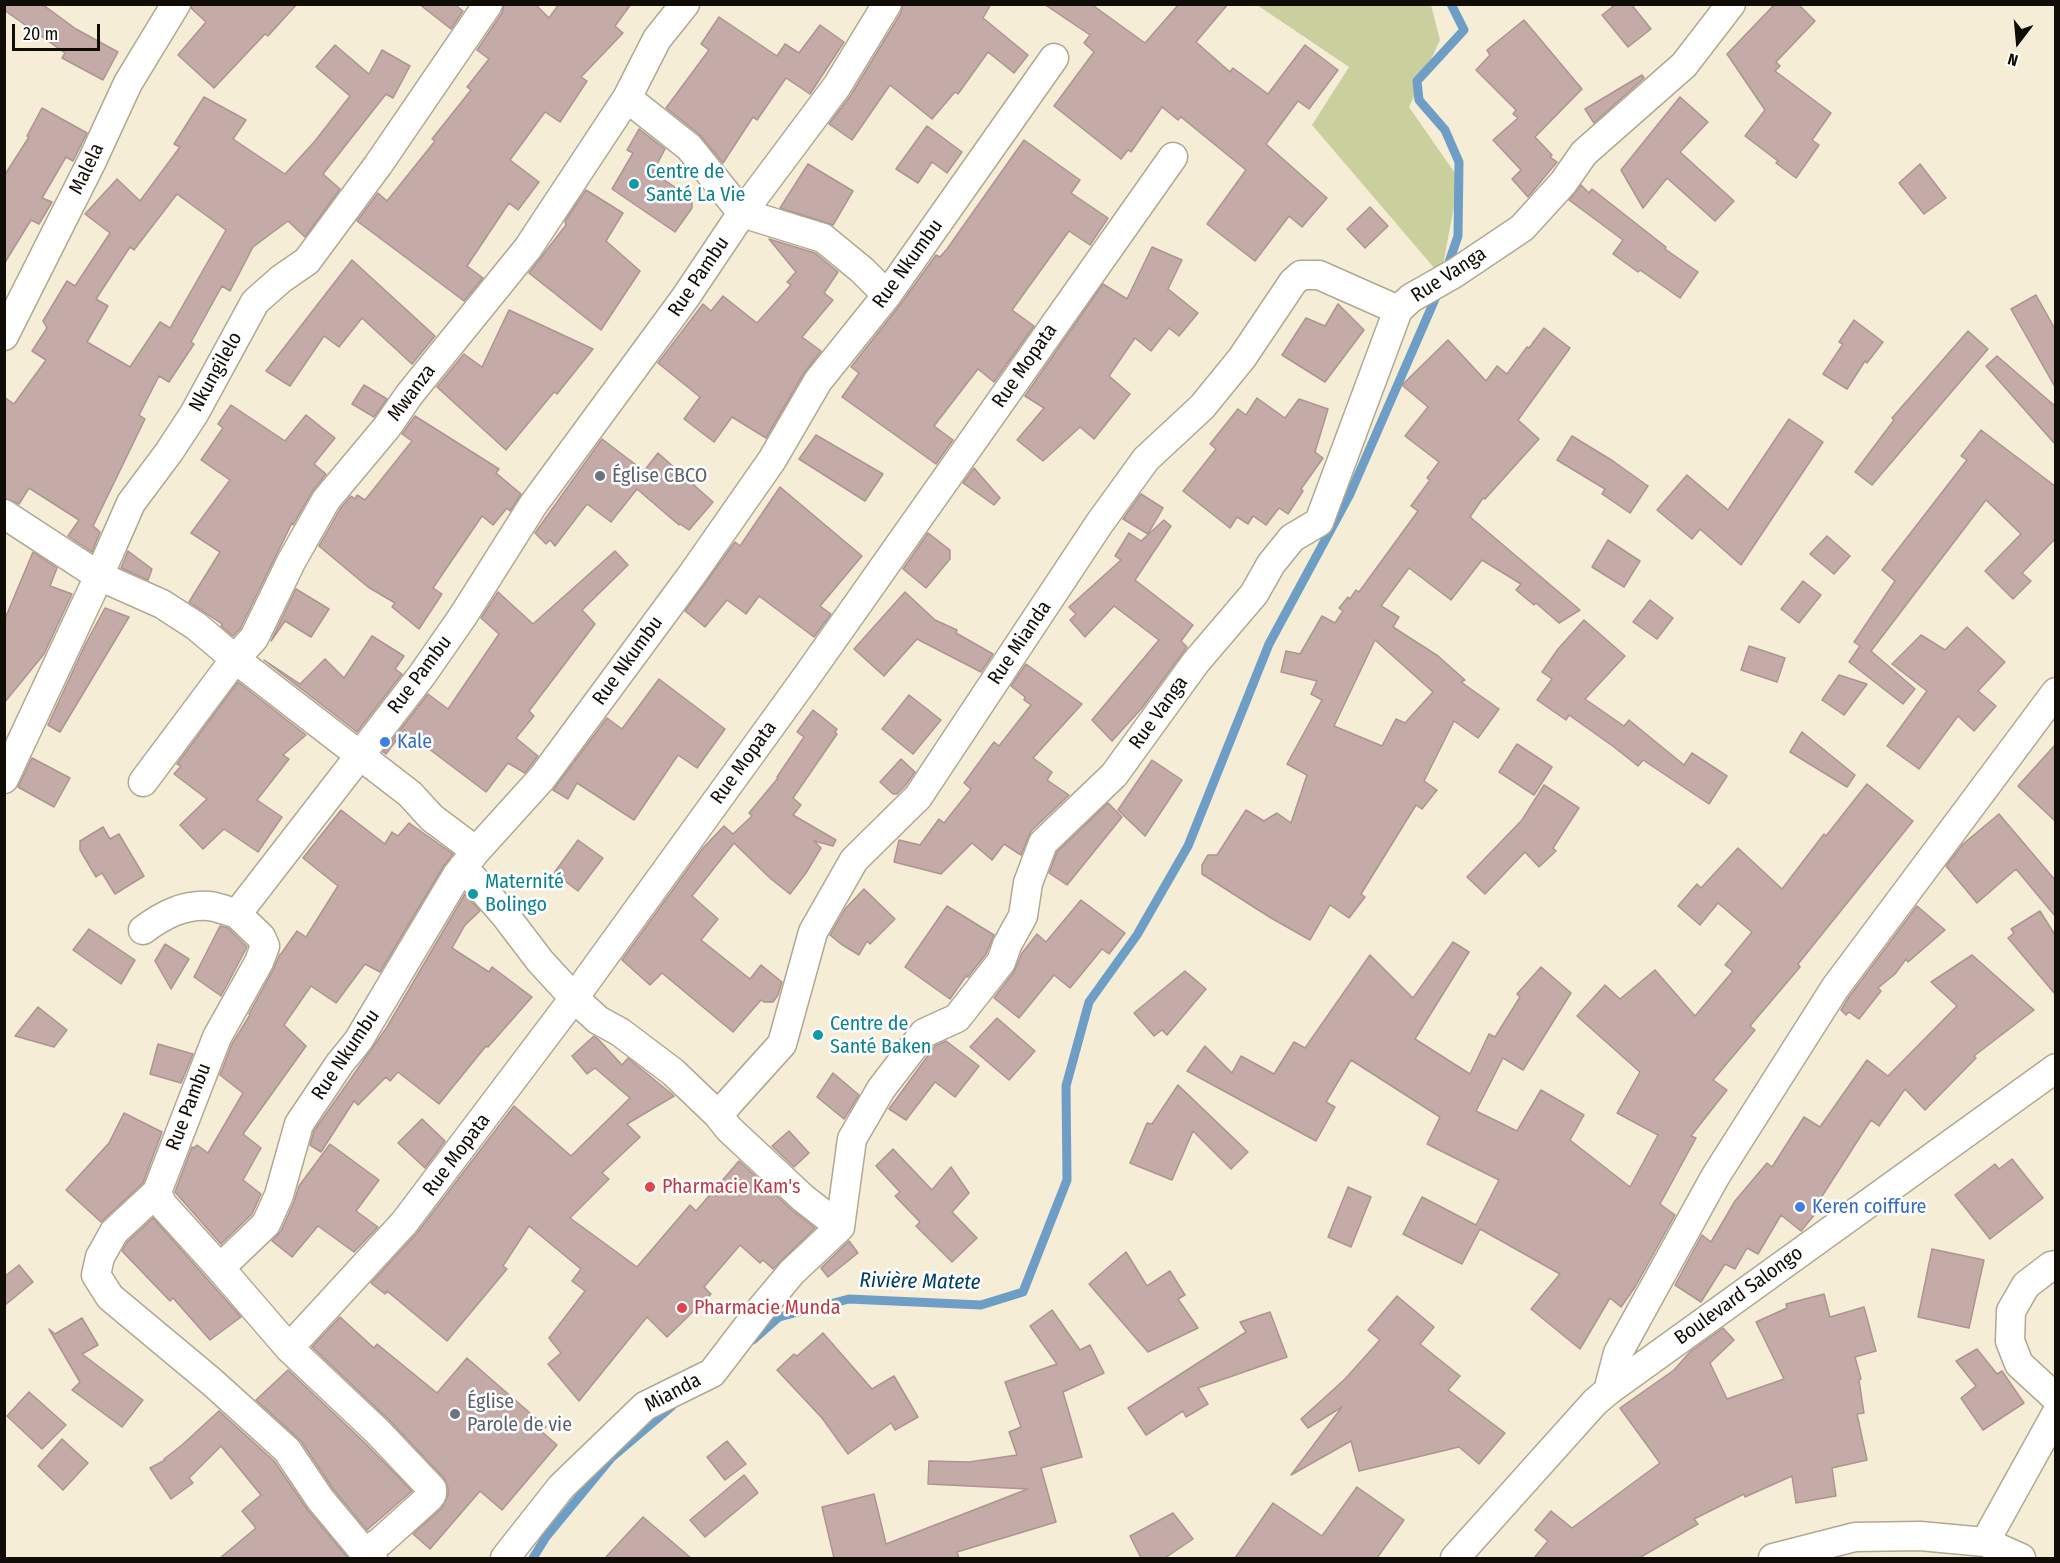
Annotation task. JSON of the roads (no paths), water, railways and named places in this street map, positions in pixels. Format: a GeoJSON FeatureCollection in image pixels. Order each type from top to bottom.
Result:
{"type":"FeatureCollection","features":[{"type":"Feature","properties":{"kind":"street","name":"Malela"},"geometry":{"type":"LineString","coordinates":[[4,336],[92,161],[128,83],[176,4]]}},
{"type":"Feature","properties":{"kind":"street","name":"Nkungilelo"},"geometry":{"type":"LineString","coordinates":[[4,779],[131,503],[194,414],[255,302],[280,279],[307,261],[378,165],[488,4]]}},
{"type":"Feature","properties":{"kind":"street","name":"Mwanza"},"geometry":{"type":"LineString","coordinates":[[143,782],[235,659],[254,638],[291,562],[326,500],[387,427],[409,395],[528,248],[627,98],[657,39],[685,4]]}},
{"type":"Feature","properties":{"kind":"street","name":"Rue Pambu"},"geometry":{"type":"LineString","coordinates":[[157,1192],[217,1037],[259,962],[264,946],[261,937],[237,914],[422,675],[463,616],[533,505],[685,298],[742,213],[837,86],[887,4]]}},
{"type":"Feature","properties":{"kind":"street","name":"Rue Vanga"},"geometry":{"type":"LineString","coordinates":[[840,1227],[852,1139],[881,1089],[924,1033],[957,1018],[1001,962],[1007,945],[1023,916],[1029,883],[1043,843],[1114,775],[1196,662],[1254,594],[1271,564],[1292,538],[1319,522],[1398,310],[1411,298],[1455,273],[1522,228],[1563,183],[1584,153],[1684,65],[1731,4]]}},
{"type":"Feature","properties":{"kind":"street","name":"Rue Nkumbu"},"geometry":{"type":"LineString","coordinates":[[220,1268],[266,1224],[279,1195],[299,1124],[340,1063],[358,1041],[470,859],[542,778],[691,576],[772,460],[818,381],[887,295],[1054,58]]}},
{"type":"Feature","properties":{"kind":"street"},"geometry":{"type":"LineString","coordinates":[[627,98],[689,147],[742,213],[824,238],[887,295]]}},
{"type":"Feature","properties":{"kind":"street","name":"Rue Mopata"},"geometry":{"type":"LineString","coordinates":[[289,1348],[405,1222],[574,998],[807,676],[1173,157]]}},
{"type":"Feature","properties":{"kind":"street","name":"Rue Mianda"},"geometry":{"type":"LineString","coordinates":[[718,1115],[782,1044],[813,932],[854,860],[918,797],[1099,524],[1146,459],[1202,407],[1242,358],[1293,282],[1301,275],[1319,275],[1398,310]]}},
{"type":"Feature","properties":{"kind":"street"},"geometry":{"type":"LineString","coordinates":[[4,513],[99,576],[162,604],[196,627],[410,794],[470,859],[574,998],[598,1020],[620,1032],[674,1072],[718,1115],[729,1129],[803,1198],[840,1227]]}},
{"type":"Feature","properties":{"kind":"street"},"geometry":{"type":"LineString","coordinates":[[1608,1391],[1618,1353],[1709,1187],[1834,988],[2055,692]]}},
{"type":"Feature","properties":{"kind":"street"},"geometry":{"type":"LineString","coordinates":[[143,930],[161,917],[182,908],[210,906],[237,914]]}},
{"type":"Feature","properties":{"kind":"street","name":"Boulevard Salongo"},"geometry":{"type":"LineString","coordinates":[[1455,1558],[1608,1391],[2055,1068]]}},
{"type":"Feature","properties":{"kind":"street"},"geometry":{"type":"LineString","coordinates":[[157,1192],[162,1204],[220,1268],[289,1348],[377,1431],[432,1488],[429,1498],[380,1542],[369,1555],[320,1498],[287,1450],[212,1382],[110,1297],[96,1275],[100,1257],[114,1232],[157,1192]]}},
{"type":"Feature","properties":{"kind":"street","name":"Mianda"},"geometry":{"type":"LineString","coordinates":[[505,1558],[561,1487],[645,1406],[712,1373],[760,1309],[792,1272],[840,1227]]}},
{"type":"Feature","properties":{"kind":"street"},"geometry":{"type":"LineString","coordinates":[[2055,1265],[2025,1285],[2011,1311],[2010,1341],[2019,1364],[2055,1398]]}},
{"type":"Feature","properties":{"kind":"street"},"geometry":{"type":"LineString","coordinates":[[1985,1542],[2055,1414]]}},
{"type":"Feature","properties":{"kind":"street"},"geometry":{"type":"LineString","coordinates":[[1773,1558],[1855,1537],[1920,1536],[1985,1542],[2021,1558]]}},
{"type":"Feature","properties":{"kind":"waterway"},"geometry":{"type":"LineString","coordinates":[[1447,268],[1458,236],[1459,162],[1445,130],[1419,100],[1417,81],[1464,30],[1451,4]]}},
{"type":"Feature","properties":{"kind":"waterway"},"geometry":{"type":"LineString","coordinates":[[753,1340],[779,1317],[849,1299],[981,1305],[1023,1292],[1067,1180],[1066,1086],[1089,1002],[1137,935],[1188,846],[1269,644],[1350,494],[1439,290]]}},
{"type":"Feature","properties":{"kind":"waterway","name":"Rivière Matete"},"geometry":{"type":"LineString","coordinates":[[533,1558],[546,1537],[612,1457],[672,1406]]}},
{"type":"Feature","properties":{"kind":"place","name":"Centre de Santé La Vie"},"geometry":{"type":"Point","coordinates":[634,184]}},
{"type":"Feature","properties":{"kind":"place","name":"Église CBCO"},"geometry":{"type":"Point","coordinates":[600,476]}},
{"type":"Feature","properties":{"kind":"place","name":"Kale"},"geometry":{"type":"Point","coordinates":[385,742]}},
{"type":"Feature","properties":{"kind":"place","name":"Maternité Bolingo"},"geometry":{"type":"Point","coordinates":[473,894]}},
{"type":"Feature","properties":{"kind":"place","name":"Centre de Santé Baken"},"geometry":{"type":"Point","coordinates":[818,1035]}},
{"type":"Feature","properties":{"kind":"place","name":"Pharmacie Kam's"},"geometry":{"type":"Point","coordinates":[650,1187]}},
{"type":"Feature","properties":{"kind":"place","name":"Keren coiffure"},"geometry":{"type":"Point","coordinates":[1800,1207]}},
{"type":"Feature","properties":{"kind":"place","name":"Pharmacie Munda"},"geometry":{"type":"Point","coordinates":[682,1308]}},
{"type":"Feature","properties":{"kind":"place","name":"Église Parole de vie"},"geometry":{"type":"Point","coordinates":[455,1414]}}]}
